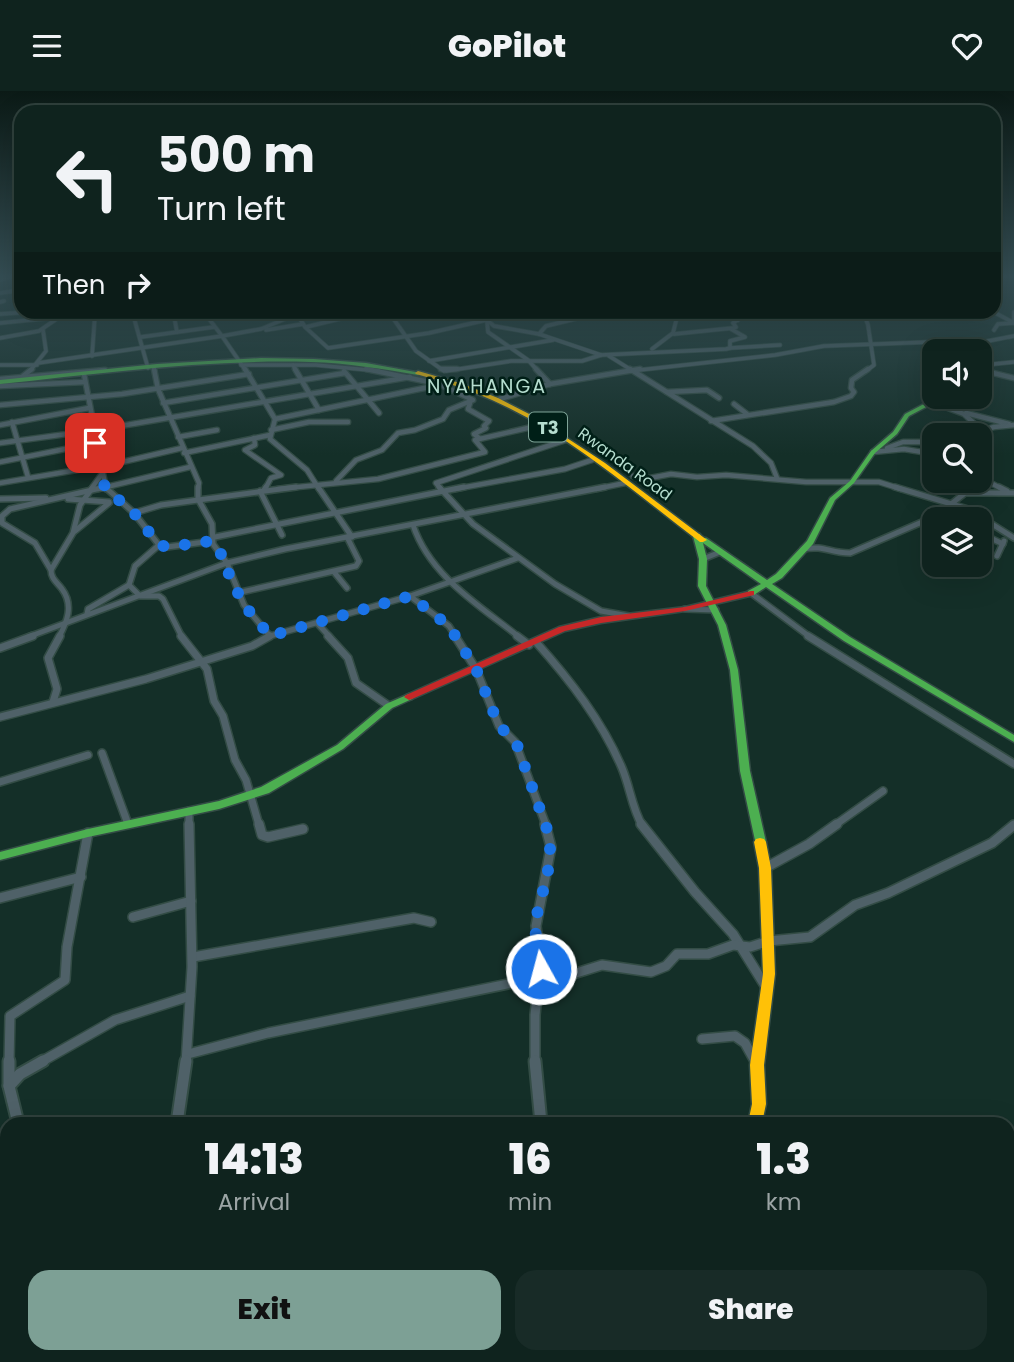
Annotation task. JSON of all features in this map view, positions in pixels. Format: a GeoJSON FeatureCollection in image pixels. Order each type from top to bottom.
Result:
{"type":"FeatureCollection","features":[{"type":"Feature","properties":{"kind":"main road","name":"Rwanda Road"},"geometry":{"type":"LineString","coordinates":[[0,382],[150,368],[329,361],[403,370],[473,397],[500,399],[545,424],[593,460],[629,480],[697,536],[872,655],[1014,739]]}},
{"type":"Feature","properties":{"kind":"main road"},"geometry":{"type":"LineString","coordinates":[[0,856],[250,796],[314,765],[389,706],[584,622],[715,606],[751,593],[779,576],[817,532],[828,505],[852,482],[895,433],[907,415],[922,407]]}},
{"type":"Feature","properties":{"kind":"main road"},"geometry":{"type":"LineString","coordinates":[[697,536],[703,559],[702,582],[715,606],[728,644],[736,683],[745,771],[765,868],[769,941],[768,990],[757,1065],[759,1104],[756,1117]]}},
{"type":"Feature","properties":{"kind":"street"},"geometry":{"type":"LineString","coordinates":[[21,378],[37,364],[47,345],[45,336]]}},
{"type":"Feature","properties":{"kind":"street"},"geometry":{"type":"LineString","coordinates":[[92,356],[91,345],[95,342],[95,336]]}},
{"type":"Feature","properties":{"kind":"street"},"geometry":{"type":"LineString","coordinates":[[146,336],[141,337],[150,368],[183,451],[199,483],[196,492],[198,500],[211,517],[213,539],[227,563],[237,593],[252,616],[270,636]]}},
{"type":"Feature","properties":{"kind":"street"},"geometry":{"type":"LineString","coordinates":[[0,365],[37,364],[220,336]]}},
{"type":"Feature","properties":{"kind":"street"},"geometry":{"type":"LineString","coordinates":[[222,336],[237,355],[239,363],[258,388],[275,419],[270,439],[298,460],[317,484],[336,512],[359,562],[353,567],[334,572],[237,593]]}},
{"type":"Feature","properties":{"kind":"street"},"geometry":{"type":"LineString","coordinates":[[315,336],[326,348],[329,361]]}},
{"type":"Feature","properties":{"kind":"street"},"geometry":{"type":"LineString","coordinates":[[326,348],[403,336]]}},
{"type":"Feature","properties":{"kind":"street"},"geometry":{"type":"LineString","coordinates":[[405,336],[415,345],[416,351],[446,371],[528,360],[580,361],[604,355],[645,351],[780,345]]}},
{"type":"Feature","properties":{"kind":"street"},"geometry":{"type":"LineString","coordinates":[[494,336],[528,360],[550,384]]}},
{"type":"Feature","properties":{"kind":"street"},"geometry":{"type":"LineString","coordinates":[[545,336],[604,355],[632,370],[759,451],[771,463],[778,479]]}},
{"type":"Feature","properties":{"kind":"street"},"geometry":{"type":"LineString","coordinates":[[645,351],[666,342],[672,336]]}},
{"type":"Feature","properties":{"kind":"street"},"geometry":{"type":"LineString","coordinates":[[730,348],[730,341],[743,336]]}},
{"type":"Feature","properties":{"kind":"street"},"geometry":{"type":"LineString","coordinates":[[711,421],[747,414],[822,407],[851,396],[854,392],[851,388],[852,380],[874,365],[869,336]]}},
{"type":"Feature","properties":{"kind":"street"},"geometry":{"type":"LineString","coordinates":[[992,340],[1014,339]]}},
{"type":"Feature","properties":{"kind":"street"},"geometry":{"type":"LineString","coordinates":[[429,362],[554,340]]}},
{"type":"Feature","properties":{"kind":"street"},"geometry":{"type":"LineString","coordinates":[[500,399],[524,394],[550,384],[632,370],[824,347],[922,342]]}},
{"type":"Feature","properties":{"kind":"street"},"geometry":{"type":"LineString","coordinates":[[992,366],[1014,362]]}},
{"type":"Feature","properties":{"kind":"street"},"geometry":{"type":"LineString","coordinates":[[239,363],[342,367],[437,383],[473,397]]}},
{"type":"Feature","properties":{"kind":"street"},"geometry":{"type":"LineString","coordinates":[[293,365],[319,409]]}},
{"type":"Feature","properties":{"kind":"street"},"geometry":{"type":"LineString","coordinates":[[342,367],[355,387],[379,413]]}},
{"type":"Feature","properties":{"kind":"street"},"geometry":{"type":"LineString","coordinates":[[163,403],[345,373]]}},
{"type":"Feature","properties":{"kind":"street"},"geometry":{"type":"LineString","coordinates":[[992,374],[1014,378]]}},
{"type":"Feature","properties":{"kind":"street"},"geometry":{"type":"LineString","coordinates":[[0,382],[86,375],[89,408],[105,488],[112,500],[134,513],[159,545],[167,547],[441,491],[565,469],[593,460]]}},
{"type":"Feature","properties":{"kind":"street"},"geometry":{"type":"LineString","coordinates":[[0,405],[158,389],[249,375]]}},
{"type":"Feature","properties":{"kind":"street"},"geometry":{"type":"LineString","coordinates":[[0,443],[410,377]]}},
{"type":"Feature","properties":{"kind":"street"},"geometry":{"type":"LineString","coordinates":[[275,419],[429,387],[437,383]]}},
{"type":"Feature","properties":{"kind":"street"},"geometry":{"type":"LineString","coordinates":[[429,387],[427,391],[432,395]]}},
{"type":"Feature","properties":{"kind":"street"},"geometry":{"type":"LineString","coordinates":[[666,392],[707,390],[719,398]]}},
{"type":"Feature","properties":{"kind":"street"},"geometry":{"type":"LineString","coordinates":[[473,397],[468,409],[489,421],[484,426],[486,428],[474,434],[479,438]]}},
{"type":"Feature","properties":{"kind":"street"},"geometry":{"type":"LineString","coordinates":[[336,481],[356,460],[383,450],[398,433],[415,430],[443,419],[449,410],[473,397]]}},
{"type":"Feature","properties":{"kind":"street"},"geometry":{"type":"LineString","coordinates":[[734,404],[747,414]]}},
{"type":"Feature","properties":{"kind":"street"},"geometry":{"type":"LineString","coordinates":[[0,425],[89,408]]}},
{"type":"Feature","properties":{"kind":"street"},"geometry":{"type":"LineString","coordinates":[[956,409],[976,423]]}},
{"type":"Feature","properties":{"kind":"street"},"geometry":{"type":"LineString","coordinates":[[960,411],[1012,425]]}},
{"type":"Feature","properties":{"kind":"street"},"geometry":{"type":"LineString","coordinates":[[12,422],[28,477]]}},
{"type":"Feature","properties":{"kind":"street"},"geometry":{"type":"LineString","coordinates":[[0,483],[254,438],[309,422],[348,422]]}},
{"type":"Feature","properties":{"kind":"street"},"geometry":{"type":"LineString","coordinates":[[134,513],[153,507],[262,491],[336,481],[378,479],[485,452],[476,443],[479,438],[545,424]]}},
{"type":"Feature","properties":{"kind":"street"},"geometry":{"type":"LineString","coordinates":[[992,430],[1012,425]]}},
{"type":"Feature","properties":{"kind":"street"},"geometry":{"type":"LineString","coordinates":[[178,437],[217,430]]}},
{"type":"Feature","properties":{"kind":"street"},"geometry":{"type":"LineString","coordinates":[[254,438],[255,445],[245,450],[281,475],[273,477],[262,491]]}},
{"type":"Feature","properties":{"kind":"street"},"geometry":{"type":"LineString","coordinates":[[566,440],[436,483],[473,524],[589,606],[635,617]]}},
{"type":"Feature","properties":{"kind":"street"},"geometry":{"type":"LineString","coordinates":[[878,452],[903,442],[922,442]]}},
{"type":"Feature","properties":{"kind":"street"},"geometry":{"type":"LineString","coordinates":[[0,462],[95,443]]}},
{"type":"Feature","properties":{"kind":"street"},"geometry":{"type":"LineString","coordinates":[[878,452],[904,449],[922,452]]}},
{"type":"Feature","properties":{"kind":"street"},"geometry":{"type":"LineString","coordinates":[[53,702],[57,689],[48,658],[68,623],[66,595],[54,581],[51,570],[35,543],[7,529],[1,520],[16,506],[190,467]]}},
{"type":"Feature","properties":{"kind":"street"},"geometry":{"type":"LineString","coordinates":[[0,647],[227,563],[629,480],[673,474],[806,482],[879,482],[971,510],[1014,538]]}},
{"type":"Feature","properties":{"kind":"street"},"geometry":{"type":"LineString","coordinates":[[51,570],[73,533],[83,500],[102,475]]}},
{"type":"Feature","properties":{"kind":"street"},"geometry":{"type":"LineString","coordinates":[[992,483],[1012,492]]}},
{"type":"Feature","properties":{"kind":"street"},"geometry":{"type":"LineString","coordinates":[[262,491],[268,513],[280,524],[282,535]]}},
{"type":"Feature","properties":{"kind":"street"},"geometry":{"type":"LineString","coordinates":[[948,507],[957,497],[968,492],[1012,492]]}},
{"type":"Feature","properties":{"kind":"street"},"geometry":{"type":"LineString","coordinates":[[0,499],[112,500]]}},
{"type":"Feature","properties":{"kind":"street"},"geometry":{"type":"LineString","coordinates":[[73,533],[112,500]]}},
{"type":"Feature","properties":{"kind":"street"},"geometry":{"type":"LineString","coordinates":[[803,549],[820,546],[837,553],[850,553],[922,522]]}},
{"type":"Feature","properties":{"kind":"street"},"geometry":{"type":"LineString","coordinates":[[413,525],[420,546],[448,581],[533,644],[564,673],[594,714],[622,768],[640,823],[741,946],[768,990]]}},
{"type":"Feature","properties":{"kind":"street"},"geometry":{"type":"LineString","coordinates":[[997,556],[1006,534]]}},
{"type":"Feature","properties":{"kind":"street"},"geometry":{"type":"LineString","coordinates":[[992,539],[1003,544]]}},
{"type":"Feature","properties":{"kind":"street"},"geometry":{"type":"LineString","coordinates":[[87,614],[88,609],[129,585],[135,566],[159,545]]}},
{"type":"Feature","properties":{"kind":"street"},"geometry":{"type":"LineString","coordinates":[[703,559],[720,552]]}},
{"type":"Feature","properties":{"kind":"street"},"geometry":{"type":"LineString","coordinates":[[0,717],[122,686],[201,662],[252,646],[270,636],[410,596],[518,558]]}},
{"type":"Feature","properties":{"kind":"street"},"geometry":{"type":"LineString","coordinates":[[334,572],[347,588]]}},
{"type":"Feature","properties":{"kind":"street"},"geometry":{"type":"LineString","coordinates":[[129,585],[140,596],[159,596],[163,599],[180,635],[207,669],[214,701],[223,716],[230,745],[246,780],[262,835],[268,837],[303,829]]}},
{"type":"Feature","properties":{"kind":"street"},"geometry":{"type":"LineString","coordinates":[[751,593],[820,645],[1014,764]]}},
{"type":"Feature","properties":{"kind":"street"},"geometry":{"type":"LineString","coordinates":[[410,596],[449,626],[476,669],[499,726],[516,742],[551,847],[544,894],[536,917],[541,960],[537,978],[535,1080],[540,1117]]}},
{"type":"Feature","properties":{"kind":"street"},"geometry":{"type":"LineString","coordinates":[[318,624],[348,659],[356,683],[389,706]]}},
{"type":"Feature","properties":{"kind":"street"},"geometry":{"type":"LineString","coordinates":[[102,754],[128,824]]}},
{"type":"Feature","properties":{"kind":"street"},"geometry":{"type":"LineString","coordinates":[[0,782],[88,755]]}},
{"type":"Feature","properties":{"kind":"street"},"geometry":{"type":"LineString","coordinates":[[765,868],[809,844],[883,791]]}},
{"type":"Feature","properties":{"kind":"street"},"geometry":{"type":"LineString","coordinates":[[178,1117],[188,1054],[193,957],[189,811]]}},
{"type":"Feature","properties":{"kind":"street"},"geometry":{"type":"LineString","coordinates":[[188,1054],[268,1033],[537,978],[573,974],[602,965],[651,972],[666,966],[677,954],[708,954],[733,945],[810,937],[855,905],[888,893],[992,842],[1014,825]]}},
{"type":"Feature","properties":{"kind":"street"},"geometry":{"type":"LineString","coordinates":[[16,1117],[9,1094],[10,1016],[63,983],[88,833]]}},
{"type":"Feature","properties":{"kind":"street"},"geometry":{"type":"LineString","coordinates":[[0,898],[81,877]]}},
{"type":"Feature","properties":{"kind":"street"},"geometry":{"type":"LineString","coordinates":[[133,917],[191,901]]}},
{"type":"Feature","properties":{"kind":"street"},"geometry":{"type":"LineString","coordinates":[[193,957],[414,918],[431,922]]}},
{"type":"Feature","properties":{"kind":"street"},"geometry":{"type":"LineString","coordinates":[[9,1086],[20,1074],[115,1020],[190,996]]}},
{"type":"Feature","properties":{"kind":"street"},"geometry":{"type":"LineString","coordinates":[[702,1039],[738,1035],[748,1046],[757,1065]]}},
{"type":"Feature","properties":{"kind":"traffic: fast"},"geometry":{"type":"LineString","coordinates":[[0,382],[157,366],[261,360],[366,365],[418,373]]}},
{"type":"Feature","properties":{"kind":"traffic: fast"},"geometry":{"type":"LineString","coordinates":[[751,593],[779,576],[810,542],[832,499],[852,482],[873,452],[895,433],[907,415],[922,407]]}},
{"type":"Feature","properties":{"kind":"traffic: fast"},"geometry":{"type":"LineString","coordinates":[[697,536],[703,559],[702,586],[722,625],[734,670],[745,771],[760,842]]}},
{"type":"Feature","properties":{"kind":"traffic: fast"},"geometry":{"type":"LineString","coordinates":[[703,540],[847,639],[1014,739]]}},
{"type":"Feature","properties":{"kind":"traffic: fast"},"geometry":{"type":"LineString","coordinates":[[0,856],[88,833],[219,805],[265,790],[340,747],[389,706],[409,697]]}},
{"type":"Feature","properties":{"kind":"traffic: slow"},"geometry":{"type":"LineString","coordinates":[[418,373],[458,384],[496,399],[533,419],[602,465],[703,540]]}},
{"type":"Feature","properties":{"kind":"traffic: slow"},"geometry":{"type":"LineString","coordinates":[[756,1117],[759,1104],[757,1065],[769,974],[765,868],[760,842]]}},
{"type":"Feature","properties":{"kind":"traffic: jam"},"geometry":{"type":"LineString","coordinates":[[409,697],[562,629],[601,620],[685,609],[751,593]]}},
{"type":"Feature","properties":{"kind":"district","name":"NYAHANGA"},"geometry":{"type":"Point","coordinates":[487,386]}},
{"type":"Feature","properties":{"kind":"route"},"geometry":{"type":"LineString","coordinates":[[95,443],[108,492],[134,513],[159,545],[167,547],[212,541],[227,563],[229,575],[244,605],[270,636],[410,596],[449,626],[476,669],[499,726],[516,742],[548,832],[551,847],[549,867],[536,917],[541,969]]}}]}
